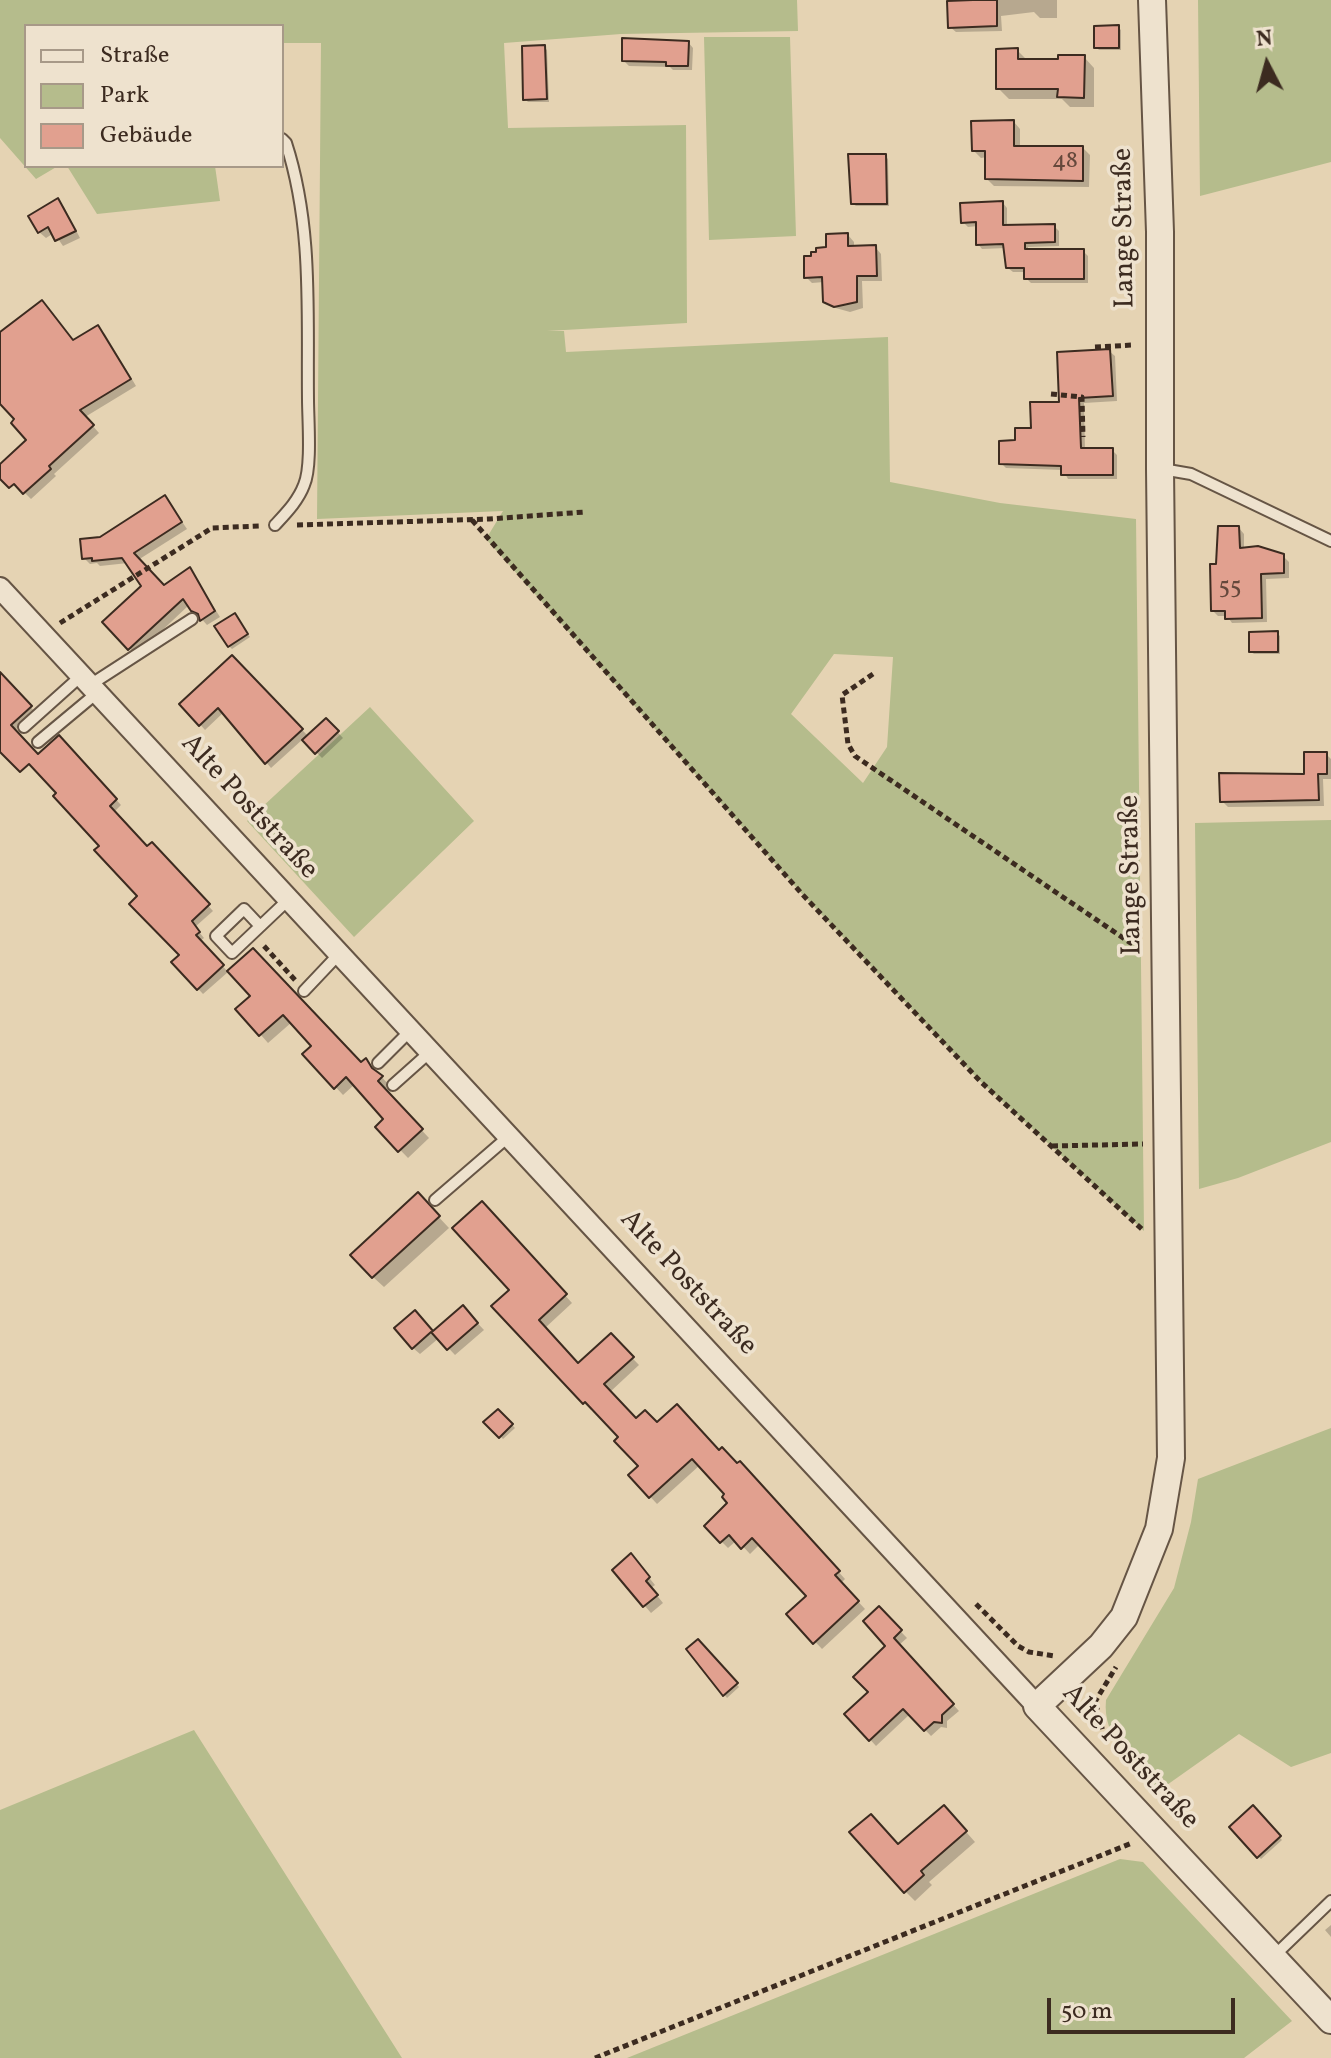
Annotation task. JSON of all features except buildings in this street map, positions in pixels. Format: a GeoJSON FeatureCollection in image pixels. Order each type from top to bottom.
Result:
{"type":"FeatureCollection","features":[{"type":"Feature","properties":{"kind":"street","name":"Lange Straße"},"geometry":{"type":"LineString","coordinates":[[1037,1706],[1101,1646],[1124,1617],[1159,1529],[1171,1458],[1160,232],[1152,0]]}},
{"type":"Feature","properties":{"kind":"street","name":"Alte Poststraße"},"geometry":{"type":"LineString","coordinates":[[0,588],[1331,2020]]}},
{"type":"Feature","properties":{"kind":"lane"},"geometry":{"type":"LineString","coordinates":[[275,525],[293,505],[305,483],[308,447],[305,225],[298,179],[284,141]]}},
{"type":"Feature","properties":{"kind":"lane"},"geometry":{"type":"LineString","coordinates":[[1160,469],[1191,474],[1331,541]]}},
{"type":"Feature","properties":{"kind":"lane"},"geometry":{"type":"LineString","coordinates":[[24,727],[192,619]]}},
{"type":"Feature","properties":{"kind":"lane"},"geometry":{"type":"LineString","coordinates":[[38,742],[90,684]]}},
{"type":"Feature","properties":{"kind":"lane"},"geometry":{"type":"LineString","coordinates":[[256,930],[289,899]]}},
{"type":"Feature","properties":{"kind":"lane"},"geometry":{"type":"LineString","coordinates":[[304,991],[339,954]]}},
{"type":"Feature","properties":{"kind":"lane"},"geometry":{"type":"LineString","coordinates":[[378,1063],[410,1031]]}},
{"type":"Feature","properties":{"kind":"lane"},"geometry":{"type":"LineString","coordinates":[[393,1085],[430,1052]]}},
{"type":"Feature","properties":{"kind":"lane"},"geometry":{"type":"LineString","coordinates":[[435,1200],[508,1137]]}},
{"type":"Feature","properties":{"kind":"lane"},"geometry":{"type":"LineString","coordinates":[[1273,1957],[1331,1901]]}},
{"type":"Feature","properties":{"kind":"path"},"geometry":{"type":"LineString","coordinates":[[1095,347],[1133,345]]}},
{"type":"Feature","properties":{"kind":"path"},"geometry":{"type":"LineString","coordinates":[[1051,394],[1082,397],[1083,437]]}},
{"type":"Feature","properties":{"kind":"path"},"geometry":{"type":"LineString","coordinates":[[59,624],[212,528],[472,520],[585,512]]}},
{"type":"Feature","properties":{"kind":"path"},"geometry":{"type":"LineString","coordinates":[[472,520],[802,894],[980,1081],[1144,1231]]}},
{"type":"Feature","properties":{"kind":"path"},"geometry":{"type":"LineString","coordinates":[[873,674],[842,695],[848,744],[855,756],[1136,950],[1141,950]]}},
{"type":"Feature","properties":{"kind":"path"},"geometry":{"type":"LineString","coordinates":[[256,930],[304,991]]}},
{"type":"Feature","properties":{"kind":"path"},"geometry":{"type":"LineString","coordinates":[[1051,1146],[1143,1144]]}},
{"type":"Feature","properties":{"kind":"path"},"geometry":{"type":"LineString","coordinates":[[595,2058],[1155,1833]]}},
{"type":"Feature","properties":{"kind":"green space"},"geometry":{"type":"Polygon","coordinates":[[[0,0],[797,0],[798,31],[621,34],[504,43],[508,128],[686,125],[687,323],[547,331],[564,331],[566,352],[888,337],[890,482],[1000,503],[1136,519],[1144,1231],[980,1081],[802,894],[486,539],[503,511],[317,519],[321,43],[284,43],[284,24],[24,24],[24,165],[0,138],[0,0]],[[834,654],[791,714],[863,783],[887,747],[893,657],[834,654]]]}},
{"type":"Feature","properties":{"kind":"green space"},"geometry":{"type":"Polygon","coordinates":[[[1198,0],[1331,0],[1331,162],[1200,196],[1198,0]]]}},
{"type":"Feature","properties":{"kind":"green space"},"geometry":{"type":"Polygon","coordinates":[[[704,37],[790,37],[796,236],[709,240],[704,37]]]}},
{"type":"Feature","properties":{"kind":"green space"},"geometry":{"type":"Polygon","coordinates":[[[26,168],[55,168],[36,179],[26,168]]]}},
{"type":"Feature","properties":{"kind":"green space"},"geometry":{"type":"Polygon","coordinates":[[[68,168],[215,168],[220,201],[97,214],[68,168]]]}},
{"type":"Feature","properties":{"kind":"green space"},"geometry":{"type":"Polygon","coordinates":[[[370,707],[474,821],[354,937],[247,821],[370,707]]]}},
{"type":"Feature","properties":{"kind":"green space"},"geometry":{"type":"Polygon","coordinates":[[[1331,820],[1331,1142],[1238,1178],[1199,1189],[1195,823],[1331,820]]]}},
{"type":"Feature","properties":{"kind":"green space"},"geometry":{"type":"Polygon","coordinates":[[[1331,1428],[1331,1753],[1291,1767],[1239,1734],[1157,1792],[1114,1739],[1106,1714],[1106,1700],[1174,1588],[1191,1522],[1198,1479],[1331,1428]]]}},
{"type":"Feature","properties":{"kind":"green space"},"geometry":{"type":"Polygon","coordinates":[[[194,1730],[402,2058],[0,2058],[0,1810],[194,1730]]]}},
{"type":"Feature","properties":{"kind":"green space"},"geometry":{"type":"Polygon","coordinates":[[[1120,1859],[1143,1862],[1292,2021],[1244,2058],[627,2058],[1120,1859]]]}}]}
